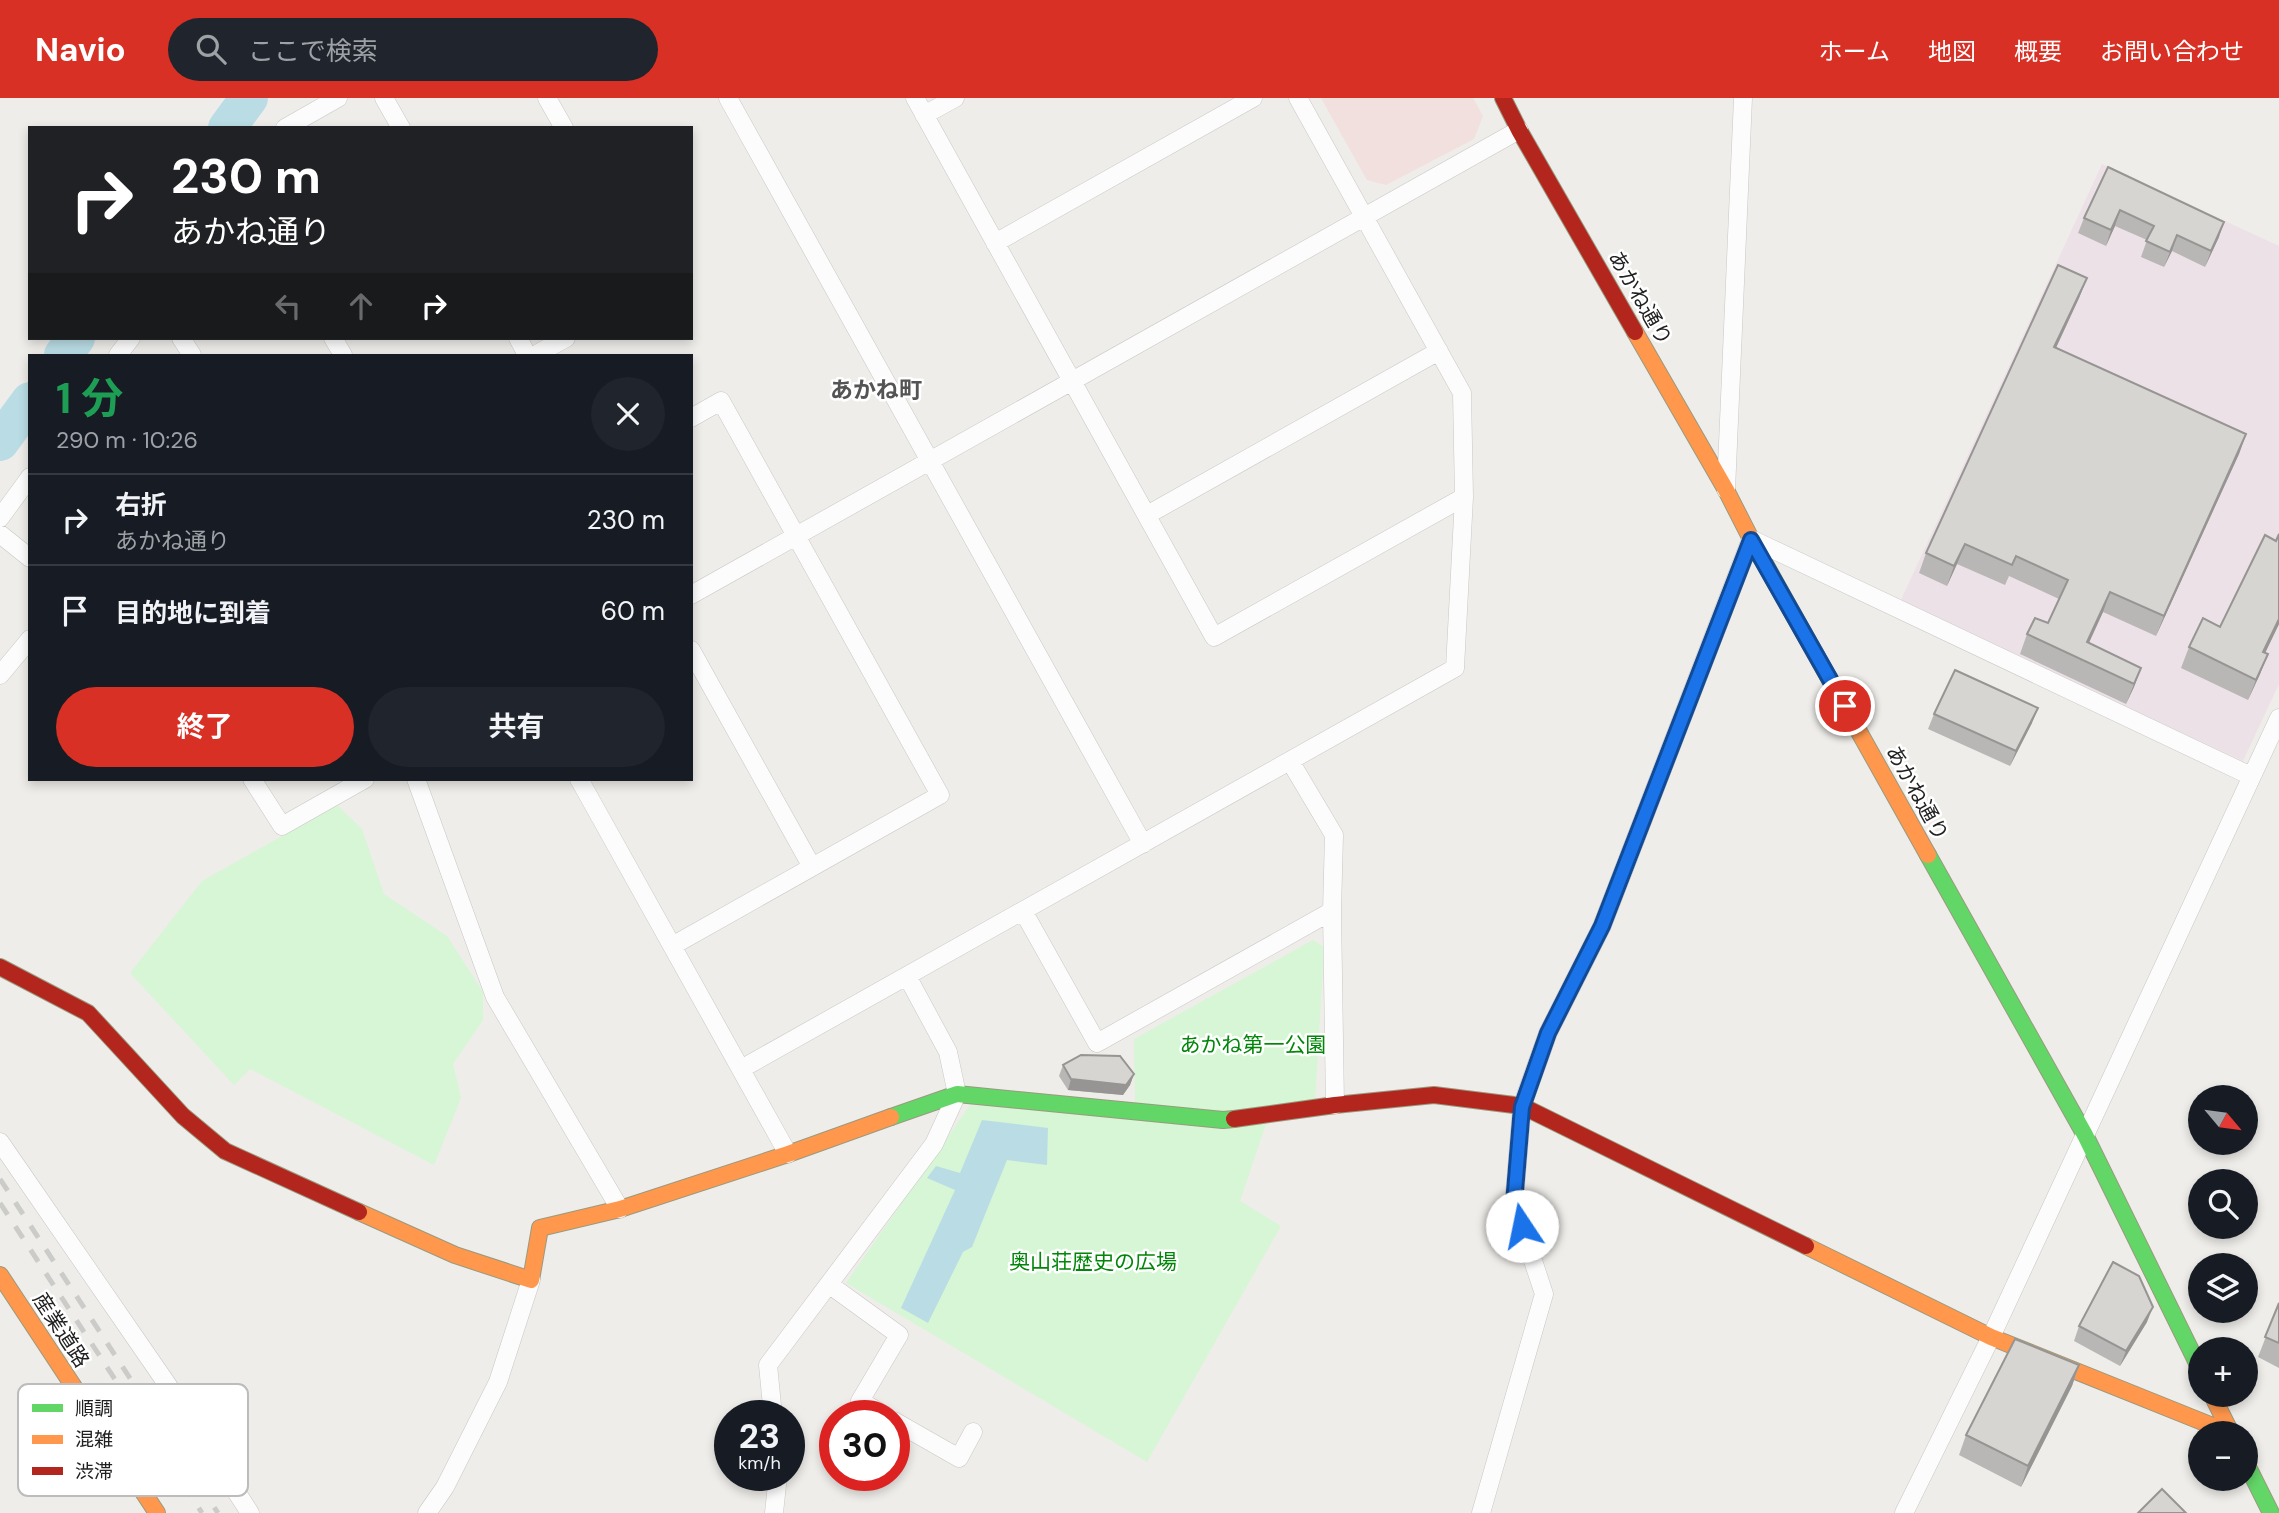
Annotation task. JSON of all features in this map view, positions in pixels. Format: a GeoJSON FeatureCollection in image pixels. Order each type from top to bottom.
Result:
{"type":"FeatureCollection","features":[{"type":"Feature","properties":{"kind":"street"},"geometry":{"type":"LineString","coordinates":[[289,126],[338,98]]}},
{"type":"Feature","properties":{"kind":"street"},"geometry":{"type":"LineString","coordinates":[[384,98],[400,126]]}},
{"type":"Feature","properties":{"kind":"street"},"geometry":{"type":"LineString","coordinates":[[547,98],[563,126]]}},
{"type":"Feature","properties":{"kind":"street"},"geometry":{"type":"LineString","coordinates":[[728,98],[1143,844]]}},
{"type":"Feature","properties":{"kind":"street"},"geometry":{"type":"LineString","coordinates":[[915,98],[1214,637],[1464,497]]}},
{"type":"Feature","properties":{"kind":"street"},"geometry":{"type":"LineString","coordinates":[[924,115],[955,98]]}},
{"type":"Feature","properties":{"kind":"street"},"geometry":{"type":"LineString","coordinates":[[995,243],[1253,98]]}},
{"type":"Feature","properties":{"kind":"street"},"geometry":{"type":"LineString","coordinates":[[741,1069],[1455,668],[1464,497],[1462,393],[1298,98]]}},
{"type":"Feature","properties":{"kind":"street","name":"あかね通り"},"geometry":{"type":"LineString","coordinates":[[1503,98],[1726,490],[1751,540],[2085,1135],[2188,1345]]}},
{"type":"Feature","properties":{"kind":"street"},"geometry":{"type":"LineString","coordinates":[[1726,490],[1743,98]]}},
{"type":"Feature","properties":{"kind":"street"},"geometry":{"type":"LineString","coordinates":[[693,594],[1519,130]]}},
{"type":"Feature","properties":{"kind":"street"},"geometry":{"type":"LineString","coordinates":[[119,354],[129,340]]}},
{"type":"Feature","properties":{"kind":"street"},"geometry":{"type":"LineString","coordinates":[[537,354],[562,340]]}},
{"type":"Feature","properties":{"kind":"street"},"geometry":{"type":"LineString","coordinates":[[1147,515],[1439,351]]}},
{"type":"Feature","properties":{"kind":"street"},"geometry":{"type":"LineString","coordinates":[[672,946],[940,795],[721,401],[693,417]]}},
{"type":"Feature","properties":{"kind":"street"},"geometry":{"type":"LineString","coordinates":[[0,518],[28,480]]}},
{"type":"Feature","properties":{"kind":"street"},"geometry":{"type":"LineString","coordinates":[[0,534],[28,556]]}},
{"type":"Feature","properties":{"kind":"street"},"geometry":{"type":"LineString","coordinates":[[1481,1513],[1545,1294],[1514,1203],[1522,1107],[1548,1033],[1602,926],[1751,540],[2251,776]]}},
{"type":"Feature","properties":{"kind":"street"},"geometry":{"type":"LineString","coordinates":[[0,675],[28,641]]}},
{"type":"Feature","properties":{"kind":"street"},"geometry":{"type":"LineString","coordinates":[[693,653],[812,867]]}},
{"type":"Feature","properties":{"kind":"street"},"geometry":{"type":"LineString","coordinates":[[1904,1513],[1991,1337],[2279,718]]}},
{"type":"Feature","properties":{"kind":"street"},"geometry":{"type":"LineString","coordinates":[[1290,761],[1334,835],[1332,911],[1335,1105]]}},
{"type":"Feature","properties":{"kind":"street"},"geometry":{"type":"LineString","coordinates":[[253,781],[282,825],[361,781]]}},
{"type":"Feature","properties":{"kind":"street"},"geometry":{"type":"LineString","coordinates":[[417,781],[495,997],[620,1209]]}},
{"type":"Feature","properties":{"kind":"street"},"geometry":{"type":"LineString","coordinates":[[580,781],[788,1154]]}},
{"type":"Feature","properties":{"kind":"street"},"geometry":{"type":"LineString","coordinates":[[1023,911],[1097,1043],[1332,911]]}},
{"type":"Feature","properties":{"kind":"street"},"geometry":{"type":"LineString","coordinates":[[0,968],[88,1013],[183,1116],[225,1151],[455,1255],[531,1280]]}},
{"type":"Feature","properties":{"kind":"street"},"geometry":{"type":"LineString","coordinates":[[772,1400],[768,1365],[934,1144],[957,1094],[948,1052],[907,976]]}},
{"type":"Feature","properties":{"kind":"street"},"geometry":{"type":"LineString","coordinates":[[427,1513],[445,1487],[498,1382],[531,1280],[541,1228],[620,1209],[788,1154],[957,1094],[1223,1120],[1434,1095],[1522,1107],[1991,1337],[2201,1421]]}},
{"type":"Feature","properties":{"kind":"street"},"geometry":{"type":"LineString","coordinates":[[0,1142],[167,1384]]}},
{"type":"Feature","properties":{"kind":"street","name":"産業道路"},"geometry":{"type":"LineString","coordinates":[[0,1275],[72,1384]]}},
{"type":"Feature","properties":{"kind":"street"},"geometry":{"type":"LineString","coordinates":[[830,1284],[899,1335],[861,1400]]}},
{"type":"Feature","properties":{"kind":"street"},"geometry":{"type":"LineString","coordinates":[[910,1429],[959,1458],[973,1432]]}},
{"type":"Feature","properties":{"kind":"street"},"geometry":{"type":"LineString","coordinates":[[2258,1487],[2271,1513]]}},
{"type":"Feature","properties":{"kind":"street"},"geometry":{"type":"LineString","coordinates":[[774,1513],[776,1491]]}},
{"type":"Feature","properties":{"kind":"street","name":"産業道路"},"geometry":{"type":"LineString","coordinates":[[146,1496],[157,1513]]}},
{"type":"Feature","properties":{"kind":"street"},"geometry":{"type":"LineString","coordinates":[[239,1496],[250,1513]]}},
{"type":"Feature","properties":{"kind":"shaded area"},"geometry":{"type":"Polygon","coordinates":[[[1321,98],[1473,98],[1483,116],[1474,139],[1386,185],[1367,180],[1321,98]]]}},
{"type":"Feature","properties":{"kind":"shaded area"},"geometry":{"type":"Polygon","coordinates":[[[2102,164],[2279,246],[2279,684],[2243,761],[1900,602],[2102,164]]]}},
{"type":"Feature","properties":{"kind":"green space"},"geometry":{"type":"Polygon","coordinates":[[[337,805],[362,829],[384,894],[447,936],[483,992],[483,1020],[453,1064],[461,1098],[434,1165],[250,1069],[234,1085],[130,973],[202,881],[337,805]]]}},
{"type":"Feature","properties":{"kind":"green space","name":"あかね第一公園"},"geometry":{"type":"Polygon","coordinates":[[[1313,940],[1324,947],[1315,1101],[1214,1112],[1135,1105],[1134,1039],[1313,940]]]}},
{"type":"Feature","properties":{"kind":"green space","name":"奥山荘歴史の広場"},"geometry":{"type":"Polygon","coordinates":[[[970,1105],[1266,1124],[1240,1201],[1281,1226],[1147,1462],[846,1283],[970,1105]]]}},
{"type":"Feature","properties":{"kind":"water"},"geometry":{"type":"Polygon","coordinates":[[[982,1120],[1048,1128],[1047,1165],[1007,1160],[972,1247],[963,1252],[928,1323],[901,1308],[955,1190],[927,1178],[936,1166],[960,1173],[982,1120]]]}},
{"type":"Feature","properties":{"kind":"building"},"geometry":{"type":"Polygon","coordinates":[[[2108,167],[2224,222],[2211,251],[2177,235],[2170,252],[2146,241],[2154,226],[2120,210],[2111,230],[2084,218],[2108,167]]]}},
{"type":"Feature","properties":{"kind":"building"},"geometry":{"type":"Polygon","coordinates":[[[2058,265],[2087,278],[2054,347],[2246,434],[2164,616],[2110,592],[2087,642],[2141,668],[2134,684],[2027,634],[2035,618],[2048,623],[2068,580],[2016,556],[2012,565],[1965,544],[1954,566],[1926,553],[2058,265]]]}},
{"type":"Feature","properties":{"kind":"building"},"geometry":{"type":"Polygon","coordinates":[[[2279,534],[2279,619],[2263,652],[2268,654],[2256,680],[2189,647],[2203,618],[2220,627],[2265,535],[2276,541],[2279,534]]]}},
{"type":"Feature","properties":{"kind":"building"},"geometry":{"type":"Polygon","coordinates":[[[1955,670],[2038,708],[2016,751],[1934,714],[1955,670]]]}},
{"type":"Feature","properties":{"kind":"building"},"geometry":{"type":"Polygon","coordinates":[[[1081,1055],[1120,1056],[1134,1074],[1126,1085],[1071,1079],[1063,1065],[1081,1055]]]}},
{"type":"Feature","properties":{"kind":"building"},"geometry":{"type":"Polygon","coordinates":[[[2113,1262],[2139,1276],[2153,1307],[2126,1351],[2079,1326],[2113,1262]]]}},
{"type":"Feature","properties":{"kind":"building"},"geometry":{"type":"Polygon","coordinates":[[[2279,1303],[2279,1343],[2265,1337],[2279,1303]]]}},
{"type":"Feature","properties":{"kind":"building"},"geometry":{"type":"Polygon","coordinates":[[[2015,1339],[2079,1365],[2028,1466],[1966,1435],[2015,1339]]]}},
{"type":"Feature","properties":{"kind":"building"},"geometry":{"type":"Polygon","coordinates":[[[2162,1489],[2186,1513],[2138,1513],[2162,1489]]]}},
{"type":"Feature","properties":{"kind":"waterway"},"geometry":{"type":"LineString","coordinates":[[228,126],[249,98]]}},
{"type":"Feature","properties":{"kind":"waterway"},"geometry":{"type":"LineString","coordinates":[[64,354],[74,340]]}},
{"type":"Feature","properties":{"kind":"waterway"},"geometry":{"type":"LineString","coordinates":[[0,442],[28,404]]}},
{"type":"Feature","properties":{"kind":"railway"},"geometry":{"type":"LineString","coordinates":[[0,1179],[134,1384]]}},
{"type":"Feature","properties":{"kind":"railway"},"geometry":{"type":"LineString","coordinates":[[0,1203],[118,1384]]}},
{"type":"Feature","properties":{"kind":"railway"},"geometry":{"type":"LineString","coordinates":[[191,1496],[202,1513]]}},
{"type":"Feature","properties":{"kind":"railway"},"geometry":{"type":"LineString","coordinates":[[207,1496],[218,1513]]}},
{"type":"Feature","properties":{"kind":"traffic: fast"},"geometry":{"type":"LineString","coordinates":[[1928,855],[2085,1135],[2188,1345]]}},
{"type":"Feature","properties":{"kind":"traffic: fast"},"geometry":{"type":"LineString","coordinates":[[891,1117],[957,1094],[1234,1119]]}},
{"type":"Feature","properties":{"kind":"traffic: fast"},"geometry":{"type":"LineString","coordinates":[[2258,1487],[2271,1513]]}},
{"type":"Feature","properties":{"kind":"traffic: slow"},"geometry":{"type":"LineString","coordinates":[[1635,332],[1726,490],[1928,855]]}},
{"type":"Feature","properties":{"kind":"traffic: slow"},"geometry":{"type":"LineString","coordinates":[[359,1212],[455,1255],[531,1280],[540,1228],[620,1209],[891,1117]]}},
{"type":"Feature","properties":{"kind":"traffic: slow"},"geometry":{"type":"LineString","coordinates":[[1806,1246],[1991,1337],[2200,1421]]}},
{"type":"Feature","properties":{"kind":"traffic: slow"},"geometry":{"type":"LineString","coordinates":[[0,1275],[72,1384]]}},
{"type":"Feature","properties":{"kind":"traffic: slow"},"geometry":{"type":"LineString","coordinates":[[2218,1407],[2225,1421]]}},
{"type":"Feature","properties":{"kind":"traffic: slow"},"geometry":{"type":"LineString","coordinates":[[146,1496],[157,1513]]}},
{"type":"Feature","properties":{"kind":"traffic: jam"},"geometry":{"type":"LineString","coordinates":[[1503,98],[1635,332]]}},
{"type":"Feature","properties":{"kind":"traffic: jam"},"geometry":{"type":"LineString","coordinates":[[0,967],[88,1013],[183,1116],[225,1151],[359,1212]]}},
{"type":"Feature","properties":{"kind":"traffic: jam"},"geometry":{"type":"LineString","coordinates":[[1234,1119],[1434,1095],[1522,1106],[1806,1246]]}},
{"type":"Feature","properties":{"kind":"district","name":"あかね町"},"geometry":{"type":"Point","coordinates":[876,390]}},
{"type":"Feature","properties":{"kind":"route"},"geometry":{"type":"LineString","coordinates":[[1522,1226],[1514,1203],[1522,1107],[1548,1033],[1602,926],[1751,540],[1845,706]]}}]}
